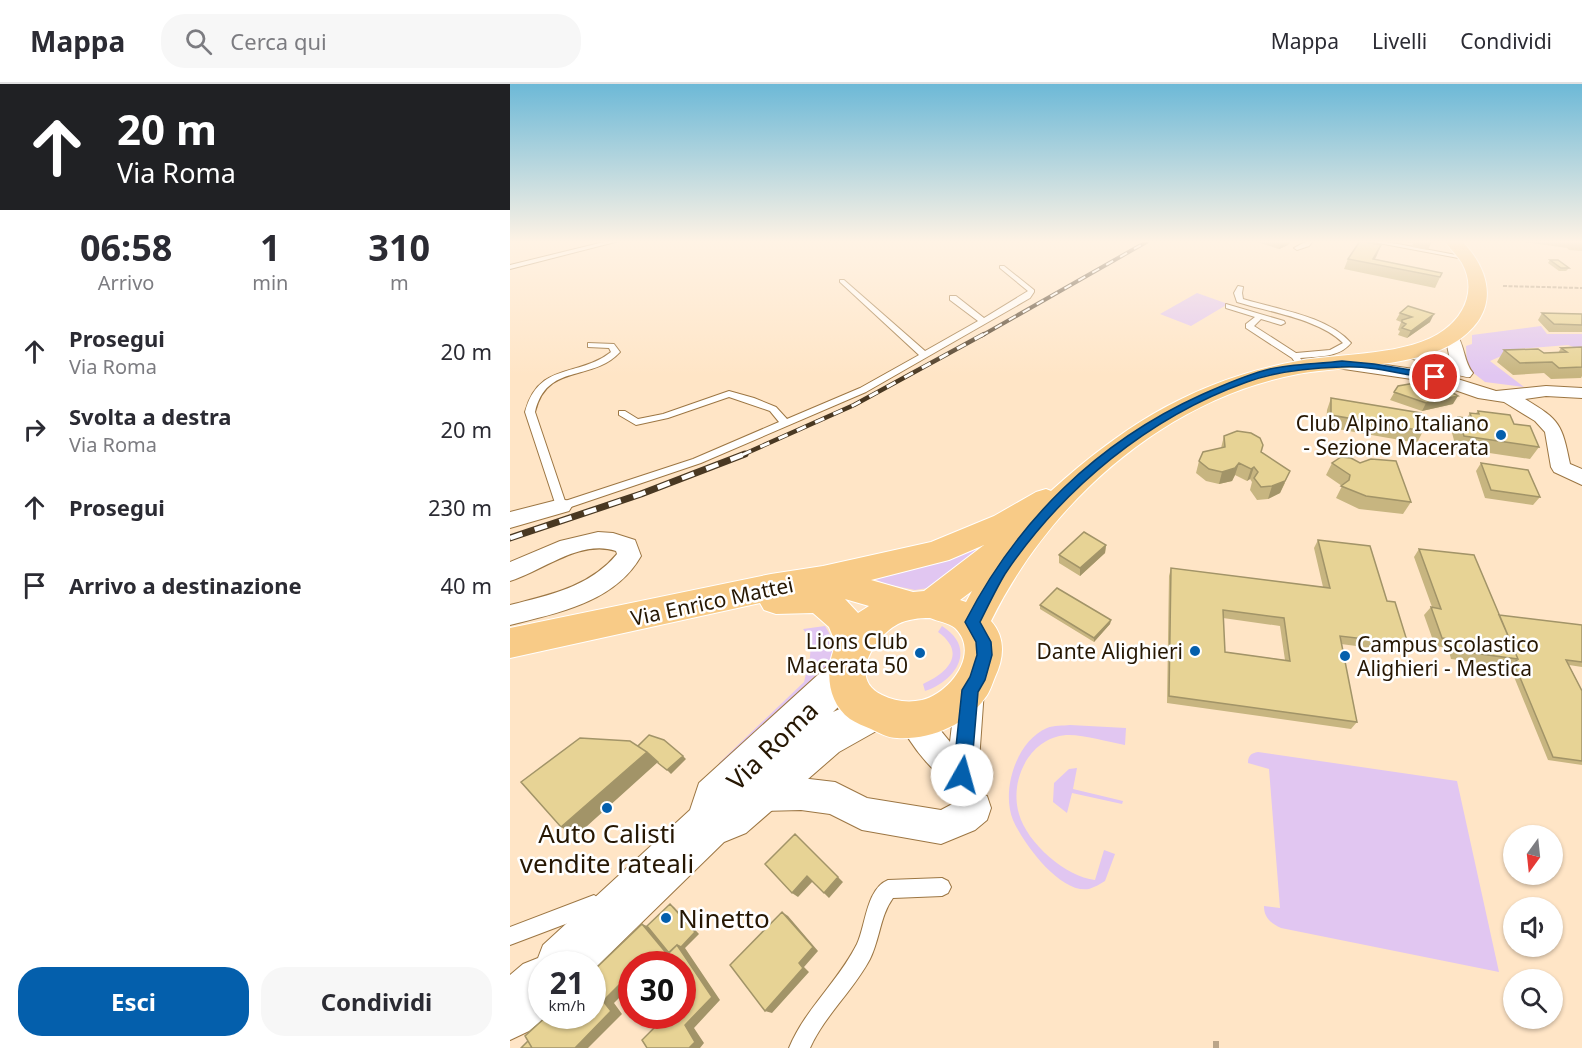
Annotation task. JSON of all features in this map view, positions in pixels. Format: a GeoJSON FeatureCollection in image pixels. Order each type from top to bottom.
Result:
{"type":"FeatureCollection","features":[{"type":"Feature","properties":{"kind":"main road","name":"Via Roma"},"geometry":{"type":"LineString","coordinates":[[576,951],[710,823],[730,817],[824,738],[893,716],[945,710],[970,690],[977,680],[985,655],[983,642],[972,622],[999,572],[1036,523],[1107,456],[1174,411],[1243,380],[1299,361],[1342,364],[1408,352],[1450,336],[1470,314],[1478,301],[1478,286]]}},
{"type":"Feature","properties":{"kind":"main road"},"geometry":{"type":"LineString","coordinates":[[822,579],[938,552],[967,541],[1005,524],[1079,480]]}},
{"type":"Feature","properties":{"kind":"main road","name":"Via Roma"},"geometry":{"type":"LineString","coordinates":[[710,823],[715,800],[850,658],[864,629],[882,616],[921,604],[1036,523]]}},
{"type":"Feature","properties":{"kind":"main road","name":"Via Enrico Mattei"},"geometry":{"type":"LineString","coordinates":[[510,643],[771,587],[822,579],[921,604]]}},
{"type":"Feature","properties":{"kind":"main road","name":"Via Enrico Mattei"},"geometry":{"type":"LineString","coordinates":[[510,657],[766,601],[791,598],[813,600],[840,613],[847,622],[850,658]]}},
{"type":"Feature","properties":{"kind":"main road"},"geometry":{"type":"LineString","coordinates":[[921,604],[954,610],[972,622]]}},
{"type":"Feature","properties":{"kind":"main road"},"geometry":{"type":"LineString","coordinates":[[850,658],[854,696],[893,716]]}},
{"type":"Feature","properties":{"kind":"main road"},"geometry":{"type":"LineString","coordinates":[[510,1012],[528,996]]}},
{"type":"Feature","properties":{"kind":"street"},"geometry":{"type":"LineString","coordinates":[[1450,336],[1457,344],[1461,371]]}},
{"type":"Feature","properties":{"kind":"street"},"geometry":{"type":"LineString","coordinates":[[1408,352],[1425,356],[1461,371],[1542,417],[1554,431],[1561,467],[1582,478]]}},
{"type":"Feature","properties":{"kind":"street"},"geometry":{"type":"LineString","coordinates":[[1408,352],[1412,360],[1435,377]]}},
{"type":"Feature","properties":{"kind":"street"},"geometry":{"type":"LineString","coordinates":[[1342,364],[1435,377],[1484,394],[1507,397],[1546,391],[1582,393]]}},
{"type":"Feature","properties":{"kind":"street"},"geometry":{"type":"LineString","coordinates":[[510,520],[561,506]]}},
{"type":"Feature","properties":{"kind":"street"},"geometry":{"type":"LineString","coordinates":[[510,572],[586,541],[615,540],[627,546],[629,556],[619,571],[598,586],[564,601],[510,615]]}},
{"type":"Feature","properties":{"kind":"street"},"geometry":{"type":"LineString","coordinates":[[893,716],[962,775],[970,690]]}},
{"type":"Feature","properties":{"kind":"street"},"geometry":{"type":"LineString","coordinates":[[754,796],[801,794],[835,798],[862,814],[941,827],[963,818],[975,808]]}},
{"type":"Feature","properties":{"kind":"lane"},"geometry":{"type":"LineString","coordinates":[[848,286],[925,356]]}},
{"type":"Feature","properties":{"kind":"lane"},"geometry":{"type":"LineString","coordinates":[[591,345],[611,346],[616,352],[602,361],[553,379],[541,387],[531,399],[530,412],[561,506],[660,474],[786,424],[863,390],[925,356],[981,320],[1027,296],[1032,291],[1026,286]]}},
{"type":"Feature","properties":{"kind":"lane"},"geometry":{"type":"LineString","coordinates":[[1240,287],[1238,293],[1240,300],[1325,327],[1338,333],[1347,344],[1344,348],[1299,361],[1248,326],[1260,316]]}},
{"type":"Feature","properties":{"kind":"lane"},"geometry":{"type":"LineString","coordinates":[[953,298],[981,320]]}},
{"type":"Feature","properties":{"kind":"lane"},"geometry":{"type":"LineString","coordinates":[[1229,306],[1281,323]]}},
{"type":"Feature","properties":{"kind":"lane"},"geometry":{"type":"LineString","coordinates":[[622,413],[636,422],[665,416],[729,394],[751,399],[773,410],[786,424]]}},
{"type":"Feature","properties":{"kind":"lane"},"geometry":{"type":"LineString","coordinates":[[799,1048],[807,1028],[853,970],[865,948],[879,900],[888,889],[942,887]]}},
{"type":"Feature","properties":{"kind":"lane"},"geometry":{"type":"LineString","coordinates":[[510,936],[594,904],[609,919]]}},
{"type":"Feature","properties":{"kind":"path"},"geometry":{"type":"LineString","coordinates":[[1503,286],[1582,288]]}},
{"type":"Feature","properties":{"kind":"shaded area"},"geometry":{"type":"Polygon","coordinates":[[[1197,293],[1228,304],[1191,326],[1160,314],[1197,293]]]}},
{"type":"Feature","properties":{"kind":"shaded area"},"geometry":{"type":"Polygon","coordinates":[[[1541,326],[1547,334],[1582,334],[1582,350],[1568,345],[1517,349],[1490,361],[1524,387],[1485,382],[1467,368],[1466,346],[1472,344],[1472,335],[1541,326]]]}},
{"type":"Feature","properties":{"kind":"shaded area"},"geometry":{"type":"Polygon","coordinates":[[[997,535],[947,585],[915,590],[886,584],[867,576],[997,535]]]}},
{"type":"Feature","properties":{"kind":"shaded area"},"geometry":{"type":"Polygon","coordinates":[[[825,626],[833,647],[829,670],[719,775],[719,763],[804,682],[810,657],[811,640],[803,629],[825,626]]]}},
{"type":"Feature","properties":{"kind":"shaded area"},"geometry":{"type":"Polygon","coordinates":[[[942,626],[953,635],[959,644],[959,663],[946,679],[925,691],[923,684],[940,674],[951,662],[953,655],[947,640],[938,632],[942,626]]]}},
{"type":"Feature","properties":{"kind":"shaded area"},"geometry":{"type":"Polygon","coordinates":[[[1070,725],[1126,728],[1125,745],[1080,736],[1066,735],[1053,738],[1042,744],[1025,763],[1017,788],[1017,801],[1023,825],[1030,836],[1049,857],[1072,872],[1095,880],[1104,850],[1115,854],[1105,881],[1089,889],[1066,884],[1044,865],[1018,830],[1010,808],[1010,782],[1019,755],[1036,734],[1047,728],[1070,725]]]}},
{"type":"Feature","properties":{"kind":"shaded area"},"geometry":{"type":"Polygon","coordinates":[[[1258,752],[1457,781],[1499,972],[1281,928],[1271,922],[1265,914],[1264,906],[1280,908],[1269,769],[1248,763],[1250,755],[1258,752]]]}},
{"type":"Feature","properties":{"kind":"shaded area"},"geometry":{"type":"Polygon","coordinates":[[[1077,768],[1073,789],[1123,801],[1122,804],[1072,793],[1067,813],[1053,802],[1054,783],[1069,769],[1077,768]]]}},
{"type":"Feature","properties":{"kind":"building"},"geometry":{"type":"Polygon","coordinates":[[[1408,306],[1434,314],[1411,331],[1402,328],[1406,324],[1402,320],[1412,317],[1400,313],[1408,306]]]}},
{"type":"Feature","properties":{"kind":"building"},"geometry":{"type":"Polygon","coordinates":[[[1542,313],[1582,314],[1582,325],[1554,324],[1542,313]]]}},
{"type":"Feature","properties":{"kind":"building"},"geometry":{"type":"Polygon","coordinates":[[[1582,347],[1582,367],[1559,368],[1552,362],[1520,363],[1504,350],[1538,349],[1544,353],[1567,352],[1561,348],[1582,347]]]}},
{"type":"Feature","properties":{"kind":"building"},"geometry":{"type":"Polygon","coordinates":[[[1432,380],[1458,396],[1426,403],[1394,392],[1398,386],[1432,380]]]}},
{"type":"Feature","properties":{"kind":"building"},"geometry":{"type":"Polygon","coordinates":[[[1331,398],[1421,413],[1423,431],[1331,415],[1331,398]]]}},
{"type":"Feature","properties":{"kind":"building"},"geometry":{"type":"Polygon","coordinates":[[[1478,411],[1510,415],[1514,424],[1530,426],[1539,447],[1464,436],[1458,417],[1472,419],[1470,413],[1479,414],[1478,411]]]}},
{"type":"Feature","properties":{"kind":"building"},"geometry":{"type":"Polygon","coordinates":[[[1237,431],[1251,433],[1260,438],[1263,445],[1261,452],[1290,471],[1285,481],[1261,487],[1254,478],[1258,472],[1254,467],[1251,469],[1239,463],[1235,468],[1222,472],[1209,469],[1199,461],[1203,452],[1225,447],[1224,436],[1237,431]]]}},
{"type":"Feature","properties":{"kind":"building"},"geometry":{"type":"Polygon","coordinates":[[[1341,457],[1351,458],[1360,463],[1371,459],[1396,461],[1411,502],[1366,496],[1341,486],[1349,480],[1350,475],[1332,463],[1341,457]]]}},
{"type":"Feature","properties":{"kind":"building"},"geometry":{"type":"Polygon","coordinates":[[[1481,463],[1528,470],[1540,497],[1491,490],[1481,463]]]}},
{"type":"Feature","properties":{"kind":"building"},"geometry":{"type":"Polygon","coordinates":[[[1084,532],[1106,545],[1080,568],[1059,555],[1084,532]]]}},
{"type":"Feature","properties":{"kind":"building","name":"Dante Alighieri"},"geometry":{"type":"Polygon","coordinates":[[[1318,540],[1370,546],[1387,601],[1395,602],[1408,644],[1340,636],[1357,722],[1169,696],[1171,568],[1330,588],[1318,540]],[[1223,610],[1225,652],[1290,661],[1284,618],[1223,610]]]}},
{"type":"Feature","properties":{"kind":"building"},"geometry":{"type":"Polygon","coordinates":[[[1419,549],[1474,555],[1518,659],[1458,651],[1455,640],[1442,638],[1431,607],[1441,609],[1419,549]]]}},
{"type":"Feature","properties":{"kind":"building"},"geometry":{"type":"Polygon","coordinates":[[[1057,588],[1111,620],[1094,638],[1040,605],[1057,588]]]}},
{"type":"Feature","properties":{"kind":"building"},"geometry":{"type":"Polygon","coordinates":[[[1499,615],[1582,625],[1582,662],[1566,660],[1582,691],[1582,761],[1553,757],[1514,663],[1518,659],[1499,615]]]}},
{"type":"Feature","properties":{"kind":"building"},"geometry":{"type":"Polygon","coordinates":[[[649,735],[664,740],[683,756],[667,770],[638,746],[649,735]]]}},
{"type":"Feature","properties":{"kind":"building"},"geometry":{"type":"Polygon","coordinates":[[[580,738],[630,741],[647,752],[561,827],[521,782],[580,738]]]}},
{"type":"Feature","properties":{"kind":"building"},"geometry":{"type":"Polygon","coordinates":[[[795,834],[838,877],[824,893],[807,876],[792,893],[765,864],[795,834]]]}},
{"type":"Feature","properties":{"kind":"building"},"geometry":{"type":"Polygon","coordinates":[[[670,904],[695,932],[681,947],[677,945],[671,951],[667,951],[647,926],[670,904]]]}},
{"type":"Feature","properties":{"kind":"building"},"geometry":{"type":"Polygon","coordinates":[[[782,912],[813,947],[799,963],[803,968],[765,1011],[730,965],[782,912]]]}},
{"type":"Feature","properties":{"kind":"building"},"geometry":{"type":"Polygon","coordinates":[[[642,924],[664,951],[618,951],[618,986],[606,998],[606,959],[642,924]]]}},
{"type":"Feature","properties":{"kind":"building"},"geometry":{"type":"Polygon","coordinates":[[[677,945],[681,951],[670,951],[677,945]]]}},
{"type":"Feature","properties":{"kind":"building"},"geometry":{"type":"Polygon","coordinates":[[[696,973],[712,997],[696,1014],[696,973]]]}},
{"type":"Feature","properties":{"kind":"building"},"geometry":{"type":"Polygon","coordinates":[[[606,1005],[611,1011],[606,1016],[606,1005]]]}},
{"type":"Feature","properties":{"kind":"building"},"geometry":{"type":"Polygon","coordinates":[[[533,1029],[593,1029],[575,1048],[532,1048],[525,1036],[533,1029]]]}},
{"type":"Feature","properties":{"kind":"building"},"geometry":{"type":"Polygon","coordinates":[[[653,1029],[687,1029],[695,1042],[689,1048],[647,1048],[642,1040],[653,1029]]]}},
{"type":"Feature","properties":{"kind":"building"},"geometry":{"type":"Polygon","coordinates":[[[528,1041],[532,1048],[521,1048],[528,1041]]]}},
{"type":"Feature","properties":{"kind":"railway"},"geometry":{"type":"LineString","coordinates":[[981,336],[1069,286]]}},
{"type":"Feature","properties":{"kind":"railway"},"geometry":{"type":"LineString","coordinates":[[742,455],[854,405],[984,334]]}},
{"type":"Feature","properties":{"kind":"railway"},"geometry":{"type":"LineString","coordinates":[[510,538],[641,494],[745,454]]}},
{"type":"Feature","properties":{"kind":"place","name":"Club Alpino Italiano - Sezione Macerata"},"geometry":{"type":"Point","coordinates":[1501,435]}},
{"type":"Feature","properties":{"kind":"place","name":"Dante Alighieri"},"geometry":{"type":"Point","coordinates":[1195,651]}},
{"type":"Feature","properties":{"kind":"place","name":"Lions Club Macerata 50"},"geometry":{"type":"Point","coordinates":[920,653]}},
{"type":"Feature","properties":{"kind":"place","name":"Campus scolastico Alighieri - Mestica"},"geometry":{"type":"Point","coordinates":[1345,656]}},
{"type":"Feature","properties":{"kind":"place","name":"Auto Calisti vendite rateali"},"geometry":{"type":"Point","coordinates":[607,808]}},
{"type":"Feature","properties":{"kind":"place","name":"Ninetto"},"geometry":{"type":"Point","coordinates":[666,918]}},
{"type":"Feature","properties":{"kind":"route"},"geometry":{"type":"LineString","coordinates":[[962,775],[970,690],[977,680],[985,655],[979,631],[972,622],[999,572],[1036,523],[1107,456],[1174,411],[1243,380],[1272,372],[1342,364],[1435,377]]}}]}
